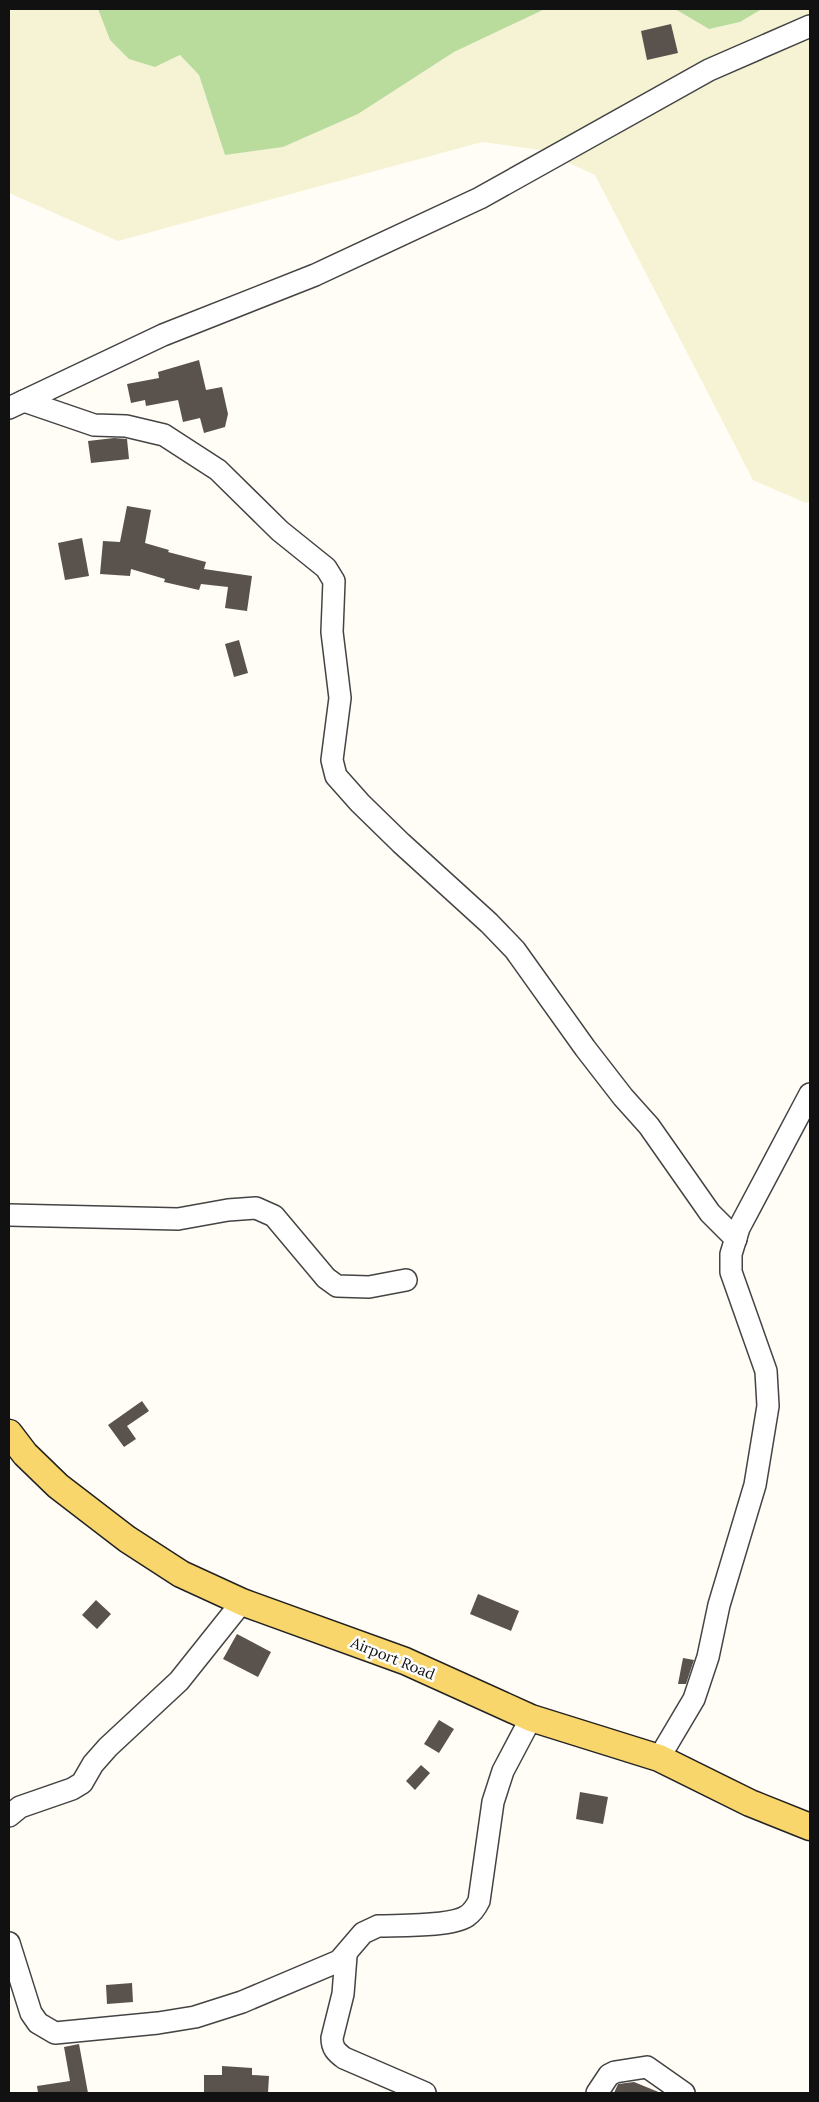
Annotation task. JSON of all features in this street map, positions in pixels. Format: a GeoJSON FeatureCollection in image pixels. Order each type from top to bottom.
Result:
{"type":"FeatureCollection","features":[{"type":"Feature","properties":{"kind":"main road","name":"Airport Road"},"geometry":{"type":"LineString","coordinates":[[9,1433],[17,1448],[58,1486],[127,1539],[180,1574],[242,1602],[405,1662],[530,1718],[659,1758],[750,1803],[810,1828]]}},
{"type":"Feature","properties":{"kind":"street"},"geometry":{"type":"LineString","coordinates":[[17,405],[163,336],[315,275],[480,198],[709,70],[810,26]]}},
{"type":"Feature","properties":{"kind":"street"},"geometry":{"type":"LineString","coordinates":[[17,405],[94,424],[126,426],[164,436],[218,470],[280,531],[326,568],[334,581],[332,632],[340,698],[332,760],[336,776],[394,836],[489,923],[515,950],[585,1048],[623,1097],[649,1126],[710,1213],[736,1239]]}},
{"type":"Feature","properties":{"kind":"street"},"geometry":{"type":"LineString","coordinates":[[659,1758],[694,1699],[708,1657],[719,1605],[755,1485],[768,1406],[766,1371],[731,1272],[731,1254],[739,1228],[810,1094]]}},
{"type":"Feature","properties":{"kind":"street"},"geometry":{"type":"LineString","coordinates":[[9,1215],[178,1219],[228,1210],[256,1208],[274,1216],[326,1278],[337,1286],[369,1287],[406,1280]]}},
{"type":"Feature","properties":{"kind":"street"},"geometry":{"type":"LineString","coordinates":[[9,1816],[20,1807],[72,1789],[82,1783],[93,1764],[108,1746],[179,1681],[242,1602]]}},
{"type":"Feature","properties":{"kind":"street"},"geometry":{"type":"LineString","coordinates":[[9,1942],[31,2013],[38,2023],[55,2033],[158,2023],[195,2017],[242,2002],[339,1961],[346,1956],[363,1933],[370,1928],[451,1922],[466,1917],[476,1909],[479,1901],[493,1802],[503,1771],[530,1718]]}},
{"type":"Feature","properties":{"kind":"street"},"geometry":{"type":"LineString","coordinates":[[346,1956],[343,1994],[332,2038],[332,2044],[336,2052],[344,2058],[425,2093]]}},
{"type":"Feature","properties":{"kind":"street"},"geometry":{"type":"LineString","coordinates":[[597,2093],[609,2075],[642,2067],[652,2070],[684,2093]]}},
{"type":"Feature","properties":{"kind":"shaded area"},"geometry":{"type":"Polygon","coordinates":[[[9,9],[98,9],[110,40],[155,67],[180,55],[199,75],[225,155],[283,147],[358,114],[454,52],[545,9],[675,9],[709,29],[740,22],[762,9],[810,9],[810,501],[806,503],[753,480],[595,175],[541,150],[482,142],[118,241],[9,193],[9,9]]]}},
{"type":"Feature","properties":{"kind":"green space"},"geometry":{"type":"Polygon","coordinates":[[[98,9],[545,9],[454,52],[358,114],[283,147],[225,155],[199,75],[180,55],[155,67],[129,59],[110,40],[98,9]]]}},
{"type":"Feature","properties":{"kind":"green space"},"geometry":{"type":"Polygon","coordinates":[[[675,9],[762,9],[740,22],[709,29],[675,9]]]}},
{"type":"Feature","properties":{"kind":"building"},"geometry":{"type":"Polygon","coordinates":[[[671,24],[678,53],[647,60],[641,31],[671,24]]]}},
{"type":"Feature","properties":{"kind":"building"},"geometry":{"type":"Polygon","coordinates":[[[199,360],[206,390],[222,387],[228,414],[225,427],[204,433],[200,418],[183,422],[178,400],[146,406],[145,400],[131,403],[127,384],[159,378],[158,372],[199,360]]]}},
{"type":"Feature","properties":{"kind":"building"},"geometry":{"type":"Polygon","coordinates":[[[114,438],[127,439],[129,459],[91,463],[88,441],[114,438]]]}},
{"type":"Feature","properties":{"kind":"building"},"geometry":{"type":"Polygon","coordinates":[[[127,506],[151,510],[145,543],[169,550],[168,552],[206,562],[204,569],[252,576],[247,611],[225,608],[228,587],[201,584],[199,590],[164,582],[165,579],[131,569],[130,576],[100,574],[103,541],[120,542],[127,506]]]}},
{"type":"Feature","properties":{"kind":"building"},"geometry":{"type":"Polygon","coordinates":[[[82,538],[89,576],[65,580],[58,543],[82,538]]]}},
{"type":"Feature","properties":{"kind":"building"},"geometry":{"type":"Polygon","coordinates":[[[239,640],[248,673],[234,677],[225,644],[239,640]]]}},
{"type":"Feature","properties":{"kind":"building"},"geometry":{"type":"Polygon","coordinates":[[[142,1401],[149,1411],[127,1426],[136,1439],[124,1447],[108,1425],[142,1401]]]}},
{"type":"Feature","properties":{"kind":"building"},"geometry":{"type":"Polygon","coordinates":[[[478,1594],[519,1611],[511,1631],[470,1614],[478,1594]]]}},
{"type":"Feature","properties":{"kind":"building"},"geometry":{"type":"Polygon","coordinates":[[[96,1600],[111,1614],[97,1629],[82,1615],[96,1600]]]}},
{"type":"Feature","properties":{"kind":"building"},"geometry":{"type":"Polygon","coordinates":[[[237,1634],[271,1652],[258,1677],[223,1659],[237,1634]]]}},
{"type":"Feature","properties":{"kind":"building"},"geometry":{"type":"Polygon","coordinates":[[[683,1658],[694,1660],[686,1684],[678,1684],[683,1658]]]}},
{"type":"Feature","properties":{"kind":"building"},"geometry":{"type":"Polygon","coordinates":[[[439,1720],[454,1729],[439,1753],[424,1744],[439,1720]]]}},
{"type":"Feature","properties":{"kind":"building"},"geometry":{"type":"Polygon","coordinates":[[[421,1765],[430,1773],[415,1790],[406,1781],[421,1765]]]}},
{"type":"Feature","properties":{"kind":"building"},"geometry":{"type":"Polygon","coordinates":[[[580,1792],[608,1797],[603,1824],[576,1819],[580,1792]]]}},
{"type":"Feature","properties":{"kind":"building"},"geometry":{"type":"Polygon","coordinates":[[[132,1983],[133,2002],[107,2004],[106,1985],[132,1983]]]}},
{"type":"Feature","properties":{"kind":"building"},"geometry":{"type":"Polygon","coordinates":[[[79,2044],[88,2093],[38,2093],[37,2086],[70,2081],[64,2047],[79,2044]]]}},
{"type":"Feature","properties":{"kind":"building"},"geometry":{"type":"Polygon","coordinates":[[[222,2066],[252,2068],[252,2075],[269,2076],[268,2093],[204,2093],[204,2075],[222,2075],[222,2066]]]}},
{"type":"Feature","properties":{"kind":"building"},"geometry":{"type":"Polygon","coordinates":[[[634,2082],[661,2093],[614,2093],[618,2084],[634,2082]]]}}]}
